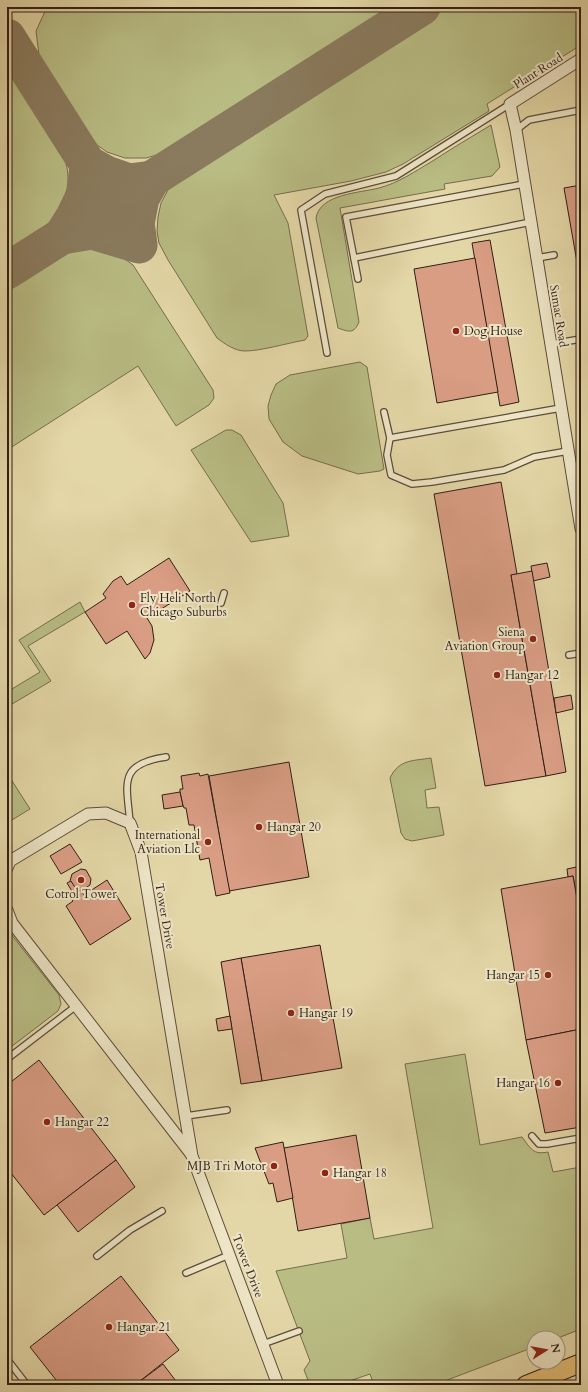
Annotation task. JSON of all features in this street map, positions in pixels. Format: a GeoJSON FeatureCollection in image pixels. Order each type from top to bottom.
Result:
{"type":"FeatureCollection","features":[{"type":"Feature","properties":{"kind":"main road"},"geometry":{"type":"LineString","coordinates":[[526,1385],[581,1363]]}},
{"type":"Feature","properties":{"kind":"street","name":"Plant Road"},"geometry":{"type":"LineString","coordinates":[[516,130],[510,104],[581,59]]}},
{"type":"Feature","properties":{"kind":"street","name":"Sumac Road"},"geometry":{"type":"LineString","coordinates":[[516,130],[568,451],[578,491],[581,529]]}},
{"type":"Feature","properties":{"kind":"street"},"geometry":{"type":"LineString","coordinates":[[7,868],[10,862],[88,814],[106,813],[130,824]]}},
{"type":"Feature","properties":{"kind":"street","name":"Tower Drive"},"geometry":{"type":"LineString","coordinates":[[130,824],[141,852],[192,1156],[278,1385]]}},
{"type":"Feature","properties":{"kind":"street","name":"Tower Drive"},"geometry":{"type":"LineString","coordinates":[[7,910],[12,923],[192,1156]]}},
{"type":"Feature","properties":{"kind":"lane"},"geometry":{"type":"LineString","coordinates":[[327,353],[301,210],[325,194],[396,176],[510,104]]}},
{"type":"Feature","properties":{"kind":"lane"},"geometry":{"type":"LineString","coordinates":[[516,130],[529,120],[581,110]]}},
{"type":"Feature","properties":{"kind":"lane"},"geometry":{"type":"LineString","coordinates":[[358,279],[346,217],[524,184]]}},
{"type":"Feature","properties":{"kind":"lane"},"geometry":{"type":"LineString","coordinates":[[354,258],[531,222]]}},
{"type":"Feature","properties":{"kind":"lane"},"geometry":{"type":"LineString","coordinates":[[536,258],[554,255]]}},
{"type":"Feature","properties":{"kind":"lane"},"geometry":{"type":"LineString","coordinates":[[551,344],[581,338]]}},
{"type":"Feature","properties":{"kind":"lane"},"geometry":{"type":"LineString","coordinates":[[390,438],[561,408]]}},
{"type":"Feature","properties":{"kind":"lane"},"geometry":{"type":"LineString","coordinates":[[384,412],[390,438],[387,455],[391,475],[412,484],[504,470],[534,458],[568,451]]}},
{"type":"Feature","properties":{"kind":"lane"},"geometry":{"type":"LineString","coordinates":[[222,603],[224,593]]}},
{"type":"Feature","properties":{"kind":"lane"},"geometry":{"type":"LineString","coordinates":[[569,655],[581,653]]}},
{"type":"Feature","properties":{"kind":"lane"},"geometry":{"type":"LineString","coordinates":[[130,824],[128,789],[129,776],[133,769],[140,764],[166,757]]}},
{"type":"Feature","properties":{"kind":"lane"},"geometry":{"type":"LineString","coordinates":[[7,1059],[76,1006]]}},
{"type":"Feature","properties":{"kind":"lane"},"geometry":{"type":"LineString","coordinates":[[186,1116],[227,1110]]}},
{"type":"Feature","properties":{"kind":"lane"},"geometry":{"type":"LineString","coordinates":[[532,1136],[539,1144],[581,1138]]}},
{"type":"Feature","properties":{"kind":"lane"},"geometry":{"type":"LineString","coordinates":[[97,1256],[130,1230],[162,1211]]}},
{"type":"Feature","properties":{"kind":"lane"},"geometry":{"type":"LineString","coordinates":[[186,1273],[230,1255]]}},
{"type":"Feature","properties":{"kind":"lane"},"geometry":{"type":"LineString","coordinates":[[263,1344],[299,1331]]}},
{"type":"Feature","properties":{"kind":"lane"},"geometry":{"type":"LineString","coordinates":[[10,1363],[27,1385]]}},
{"type":"Feature","properties":{"kind":"green space"},"geometry":{"type":"Polygon","coordinates":[[[47,7],[393,7],[164,153],[146,158],[125,158],[107,152],[90,140],[40,63],[36,31],[47,7]]]}},
{"type":"Feature","properties":{"kind":"green space"},"geometry":{"type":"Polygon","coordinates":[[[448,7],[581,7],[581,45],[487,104],[489,111],[403,164],[386,172],[351,181],[274,195],[288,223],[308,336],[305,340],[251,351],[238,350],[223,343],[217,338],[159,243],[157,232],[158,217],[161,203],[169,188],[185,174],[448,7]]]}},
{"type":"Feature","properties":{"kind":"green space"},"geometry":{"type":"Polygon","coordinates":[[[7,72],[16,80],[58,146],[64,158],[68,178],[64,198],[55,216],[36,234],[7,252],[7,72]]]}},
{"type":"Feature","properties":{"kind":"green space"},"geometry":{"type":"Polygon","coordinates":[[[491,125],[500,167],[492,176],[444,184],[445,189],[340,208],[359,322],[355,329],[351,331],[338,328],[316,218],[319,210],[332,199],[351,193],[379,188],[399,180],[491,125]]]}},
{"type":"Feature","properties":{"kind":"green space"},"geometry":{"type":"Polygon","coordinates":[[[84,248],[99,249],[116,254],[133,265],[213,390],[214,398],[209,405],[176,426],[138,366],[7,450],[7,287],[53,258],[73,250],[84,248]]]}},
{"type":"Feature","properties":{"kind":"green space"},"geometry":{"type":"Polygon","coordinates":[[[360,362],[367,367],[384,469],[380,471],[358,474],[302,456],[283,442],[269,419],[268,406],[276,384],[290,375],[360,362]]]}},
{"type":"Feature","properties":{"kind":"green space"},"geometry":{"type":"Polygon","coordinates":[[[226,430],[232,430],[241,435],[283,503],[289,536],[251,542],[191,450],[226,430]]]}},
{"type":"Feature","properties":{"kind":"green space"},"geometry":{"type":"Polygon","coordinates":[[[80,602],[85,612],[28,646],[51,681],[7,707],[7,692],[40,672],[19,640],[80,602]]]}},
{"type":"Feature","properties":{"kind":"green space"},"geometry":{"type":"Polygon","coordinates":[[[431,758],[436,788],[425,790],[427,808],[439,807],[444,835],[412,841],[405,839],[401,833],[390,778],[402,764],[431,758]]]}},
{"type":"Feature","properties":{"kind":"green space"},"geometry":{"type":"Polygon","coordinates":[[[7,773],[30,809],[7,823],[7,773]]]}},
{"type":"Feature","properties":{"kind":"green space"},"geometry":{"type":"Polygon","coordinates":[[[7,929],[59,995],[61,1004],[58,1011],[7,1050],[7,929]]]}},
{"type":"Feature","properties":{"kind":"green space"},"geometry":{"type":"Polygon","coordinates":[[[465,1054],[480,1145],[522,1137],[536,1152],[548,1152],[553,1172],[581,1167],[581,1329],[566,1335],[566,1330],[526,1330],[526,1350],[434,1385],[374,1385],[370,1374],[338,1385],[310,1385],[304,1370],[310,1361],[276,1271],[347,1258],[341,1224],[370,1218],[374,1239],[433,1228],[405,1064],[465,1054]]]}},
{"type":"Feature","properties":{"kind":"building"},"geometry":{"type":"Polygon","coordinates":[[[581,185],[581,285],[564,188],[581,185]]]}},
{"type":"Feature","properties":{"kind":"building"},"geometry":{"type":"Polygon","coordinates":[[[490,240],[519,402],[500,406],[472,243],[490,240]]]}},
{"type":"Feature","properties":{"kind":"building","name":"Dog House"},"geometry":{"type":"Polygon","coordinates":[[[475,258],[498,392],[437,403],[414,269],[475,258]]]}},
{"type":"Feature","properties":{"kind":"building","name":"Hangar 12"},"geometry":{"type":"Polygon","coordinates":[[[501,482],[517,574],[511,575],[546,776],[485,786],[434,494],[501,482]]]}},
{"type":"Feature","properties":{"kind":"building","name":"Fly Heli North Chicago Suburbs"},"geometry":{"type":"Polygon","coordinates":[[[169,558],[190,591],[147,618],[152,626],[154,640],[150,653],[145,659],[127,631],[106,644],[85,612],[106,598],[103,594],[113,581],[121,576],[127,585],[169,558]]]}},
{"type":"Feature","properties":{"kind":"building"},"geometry":{"type":"Polygon","coordinates":[[[547,563],[550,577],[533,581],[531,566],[547,563]]]}},
{"type":"Feature","properties":{"kind":"building","name":"Siena Aviation Group"},"geometry":{"type":"Polygon","coordinates":[[[532,571],[566,772],[546,776],[511,575],[532,571]]]}},
{"type":"Feature","properties":{"kind":"building"},"geometry":{"type":"Polygon","coordinates":[[[571,695],[573,709],[556,713],[554,698],[571,695]]]}},
{"type":"Feature","properties":{"kind":"building","name":"Hangar 20"},"geometry":{"type":"Polygon","coordinates":[[[289,762],[309,877],[229,891],[209,776],[289,762]]]}},
{"type":"Feature","properties":{"kind":"building","name":"International Aviation Llc"},"geometry":{"type":"Polygon","coordinates":[[[199,773],[200,776],[208,774],[230,893],[216,896],[209,858],[200,860],[194,825],[189,825],[186,808],[183,806],[180,792],[180,789],[183,789],[181,776],[199,773]]]}},
{"type":"Feature","properties":{"kind":"building"},"geometry":{"type":"Polygon","coordinates":[[[180,792],[183,806],[164,809],[162,795],[180,792]]]}},
{"type":"Feature","properties":{"kind":"building"},"geometry":{"type":"Polygon","coordinates":[[[70,844],[82,862],[61,874],[50,856],[70,844]]]}},
{"type":"Feature","properties":{"kind":"building"},"geometry":{"type":"Polygon","coordinates":[[[581,866],[581,922],[573,876],[568,877],[567,869],[581,866]]]}},
{"type":"Feature","properties":{"kind":"building","name":"Cotrol Tower"},"geometry":{"type":"Polygon","coordinates":[[[81,869],[86,870],[91,879],[90,885],[81,891],[76,889],[70,881],[72,874],[81,869]]]}},
{"type":"Feature","properties":{"kind":"building","name":"Hangar 15"},"geometry":{"type":"Polygon","coordinates":[[[573,876],[581,922],[581,1029],[526,1040],[501,889],[573,876]]]}},
{"type":"Feature","properties":{"kind":"building"},"geometry":{"type":"Polygon","coordinates":[[[107,880],[131,919],[90,945],[66,906],[73,901],[69,895],[73,893],[67,883],[71,881],[76,889],[81,891],[84,895],[107,880]]]}},
{"type":"Feature","properties":{"kind":"building","name":"Hangar 19"},"geometry":{"type":"Polygon","coordinates":[[[320,945],[342,1068],[262,1081],[241,958],[320,945]]]}},
{"type":"Feature","properties":{"kind":"building"},"geometry":{"type":"Polygon","coordinates":[[[241,958],[262,1081],[241,1084],[221,962],[241,958]]]}},
{"type":"Feature","properties":{"kind":"building"},"geometry":{"type":"Polygon","coordinates":[[[230,1016],[232,1029],[218,1031],[216,1019],[230,1016]]]}},
{"type":"Feature","properties":{"kind":"building","name":"Hangar 16"},"geometry":{"type":"Polygon","coordinates":[[[581,1029],[581,1127],[545,1133],[526,1040],[581,1029]]]}},
{"type":"Feature","properties":{"kind":"building","name":"Hangar 22"},"geometry":{"type":"Polygon","coordinates":[[[39,1060],[116,1160],[44,1215],[7,1168],[7,1085],[39,1060]]]}},
{"type":"Feature","properties":{"kind":"building","name":"Hangar 18"},"geometry":{"type":"Polygon","coordinates":[[[356,1135],[370,1218],[298,1231],[284,1148],[356,1135]]]}},
{"type":"Feature","properties":{"kind":"building","name":"MJB Tri Motor"},"geometry":{"type":"Polygon","coordinates":[[[283,1142],[293,1198],[277,1202],[273,1183],[269,1184],[255,1148],[283,1142]]]}},
{"type":"Feature","properties":{"kind":"building"},"geometry":{"type":"Polygon","coordinates":[[[116,1160],[135,1187],[78,1232],[57,1205],[116,1160]]]}},
{"type":"Feature","properties":{"kind":"building","name":"Hangar 21"},"geometry":{"type":"Polygon","coordinates":[[[121,1276],[179,1350],[135,1385],[60,1385],[30,1347],[121,1276]]]}},
{"type":"Feature","properties":{"kind":"building"},"geometry":{"type":"Polygon","coordinates":[[[163,1364],[179,1385],[135,1385],[163,1364]]]}},
{"type":"Feature","properties":{"kind":"taxiway"},"geometry":{"type":"LineString","coordinates":[[7,271],[422,7]]}},
{"type":"Feature","properties":{"kind":"taxiway"},"geometry":{"type":"LineString","coordinates":[[7,37],[101,185]]}},
{"type":"Feature","properties":{"kind":"taxiway"},"geometry":{"type":"LineString","coordinates":[[88,164],[106,174],[129,182],[152,179],[141,198],[136,223],[139,245],[92,231],[62,236],[74,217],[85,194],[88,164]]}},
{"type":"Feature","properties":{"kind":"place","name":"Dog House"},"geometry":{"type":"Point","coordinates":[456,331]}},
{"type":"Feature","properties":{"kind":"place","name":"Fly Heli North Chicago Suburbs"},"geometry":{"type":"Point","coordinates":[132,605]}},
{"type":"Feature","properties":{"kind":"place","name":"Siena Aviation Group"},"geometry":{"type":"Point","coordinates":[533,639]}},
{"type":"Feature","properties":{"kind":"place","name":"Hangar 12"},"geometry":{"type":"Point","coordinates":[497,675]}},
{"type":"Feature","properties":{"kind":"place","name":"Hangar 20"},"geometry":{"type":"Point","coordinates":[259,827]}},
{"type":"Feature","properties":{"kind":"place","name":"International Aviation Llc"},"geometry":{"type":"Point","coordinates":[208,842]}},
{"type":"Feature","properties":{"kind":"place","name":"Cotrol Tower"},"geometry":{"type":"Point","coordinates":[81,880]}},
{"type":"Feature","properties":{"kind":"place","name":"Hangar 15"},"geometry":{"type":"Point","coordinates":[548,975]}},
{"type":"Feature","properties":{"kind":"place","name":"Hangar 19"},"geometry":{"type":"Point","coordinates":[291,1013]}},
{"type":"Feature","properties":{"kind":"place","name":"Hangar 16"},"geometry":{"type":"Point","coordinates":[558,1083]}},
{"type":"Feature","properties":{"kind":"place","name":"Hangar 22"},"geometry":{"type":"Point","coordinates":[47,1122]}},
{"type":"Feature","properties":{"kind":"place","name":"MJB Tri Motor"},"geometry":{"type":"Point","coordinates":[274,1166]}},
{"type":"Feature","properties":{"kind":"place","name":"Hangar 18"},"geometry":{"type":"Point","coordinates":[325,1173]}},
{"type":"Feature","properties":{"kind":"place","name":"Hangar 21"},"geometry":{"type":"Point","coordinates":[109,1327]}}]}
